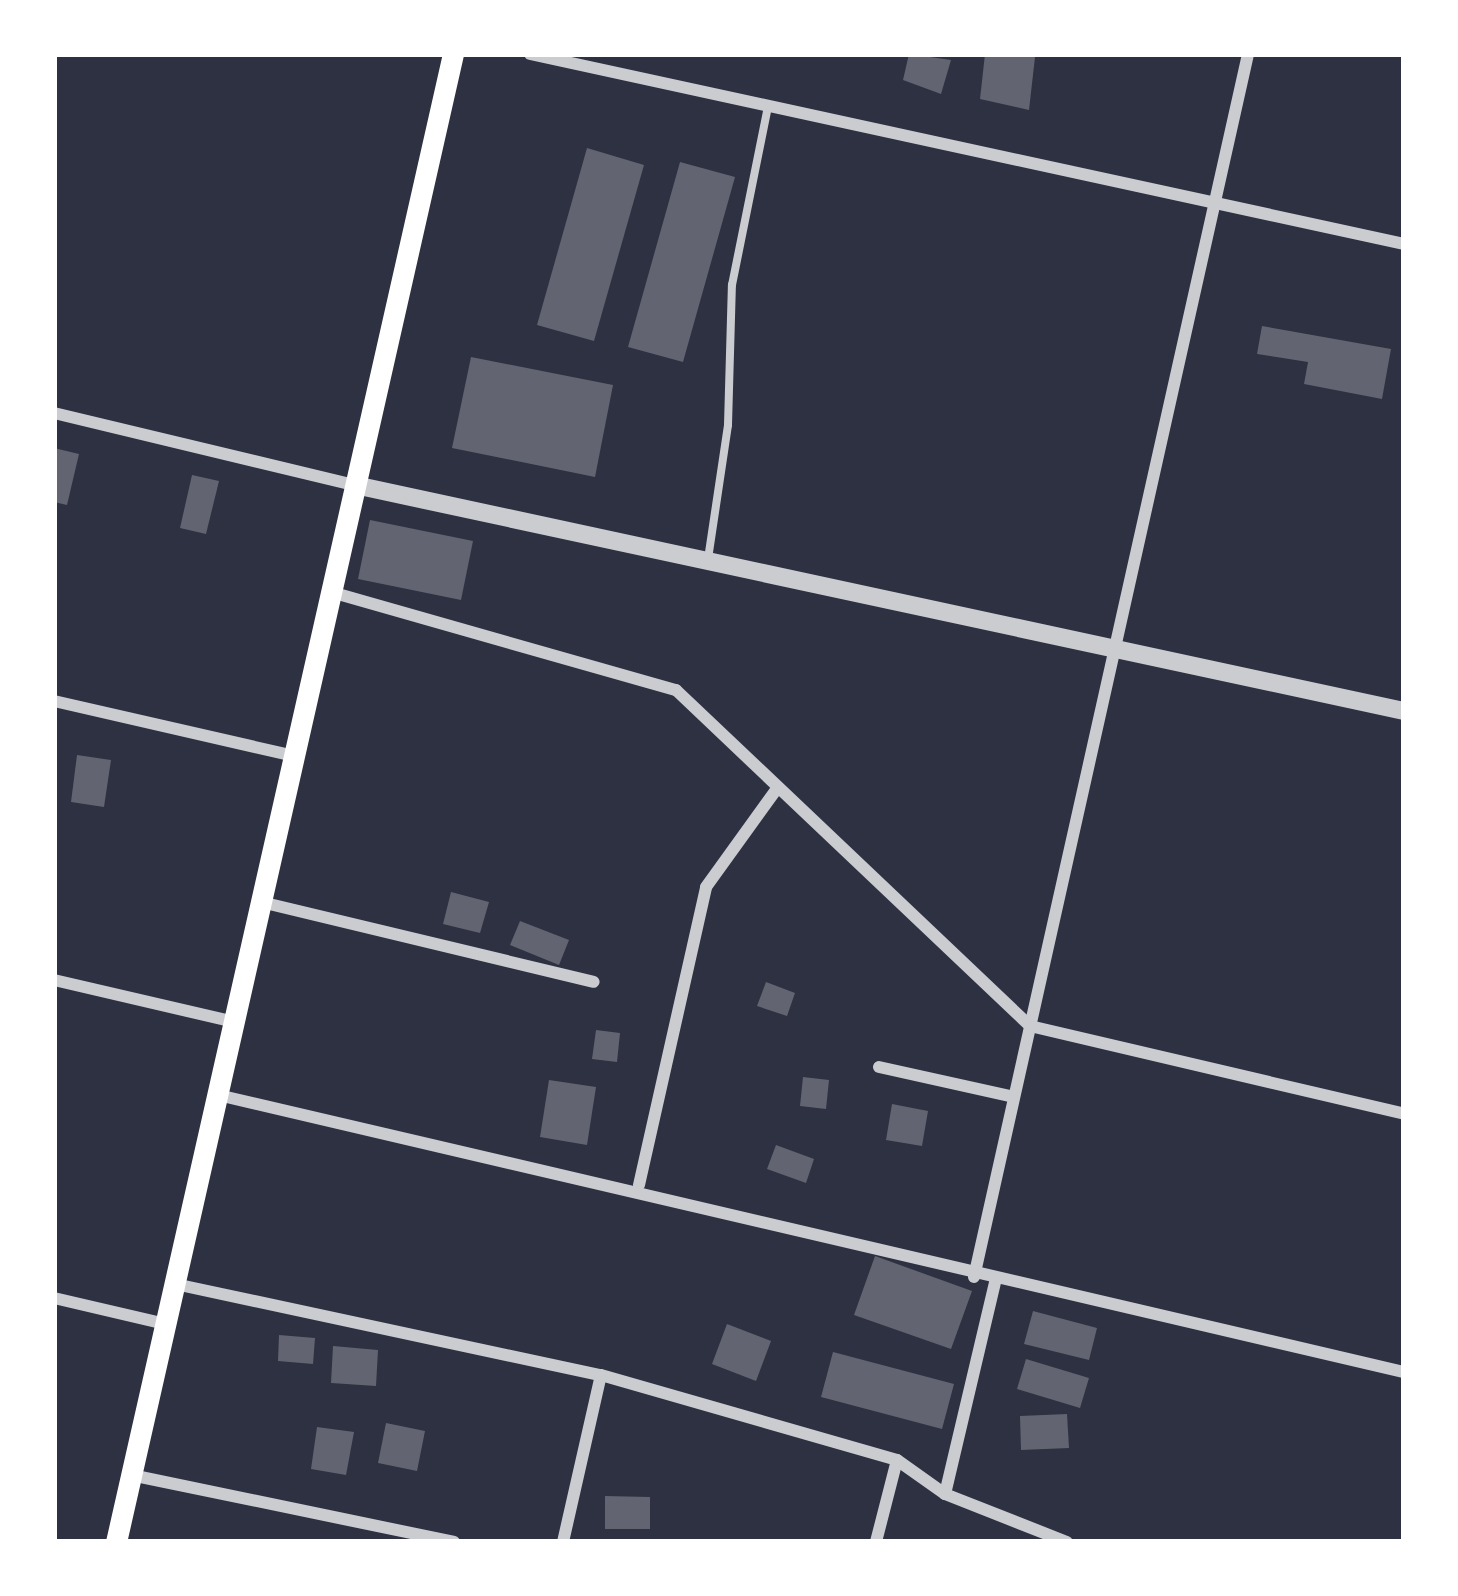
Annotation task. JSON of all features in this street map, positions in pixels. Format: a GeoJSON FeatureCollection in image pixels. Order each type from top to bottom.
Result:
{"type":"FeatureCollection","features":[{"type":"Feature","properties":{"kind":"main road"},"geometry":{"type":"LineString","coordinates":[[116,1542],[453,54]]}},
{"type":"Feature","properties":{"kind":"street"},"geometry":{"type":"LineString","coordinates":[[530,54],[1214,198],[1404,244]]}},
{"type":"Feature","properties":{"kind":"street"},"geometry":{"type":"LineString","coordinates":[[974,1277],[1248,54]]}},
{"type":"Feature","properties":{"kind":"street"},"geometry":{"type":"LineString","coordinates":[[54,412],[355,485],[1115,645],[1404,711]]}},
{"type":"Feature","properties":{"kind":"street"},"geometry":{"type":"LineString","coordinates":[[331,592],[653,676],[778,787],[1030,1026],[1404,1114]]}},
{"type":"Feature","properties":{"kind":"street"},"geometry":{"type":"LineString","coordinates":[[54,700],[294,756]]}},
{"type":"Feature","properties":{"kind":"street"},"geometry":{"type":"LineString","coordinates":[[639,1185],[706,887],[778,787]]}},
{"type":"Feature","properties":{"kind":"street"},"geometry":{"type":"LineString","coordinates":[[261,902],[595,982]]}},
{"type":"Feature","properties":{"kind":"street"},"geometry":{"type":"LineString","coordinates":[[54,980],[234,1022]]}},
{"type":"Feature","properties":{"kind":"street"},"geometry":{"type":"LineString","coordinates":[[879,1067],[1014,1097]]}},
{"type":"Feature","properties":{"kind":"street"},"geometry":{"type":"LineString","coordinates":[[218,1094],[639,1185],[994,1282],[1404,1372]]}},
{"type":"Feature","properties":{"kind":"street"},"geometry":{"type":"LineString","coordinates":[[945,1494],[994,1282]]}},
{"type":"Feature","properties":{"kind":"street"},"geometry":{"type":"LineString","coordinates":[[175,1284],[601,1375],[897,1460],[945,1494],[1067,1542]]}},
{"type":"Feature","properties":{"kind":"street"},"geometry":{"type":"LineString","coordinates":[[54,1298],[166,1324]]}},
{"type":"Feature","properties":{"kind":"street"},"geometry":{"type":"LineString","coordinates":[[563,1542],[601,1375]]}},
{"type":"Feature","properties":{"kind":"street"},"geometry":{"type":"LineString","coordinates":[[876,1542],[897,1460]]}},
{"type":"Feature","properties":{"kind":"street"},"geometry":{"type":"LineString","coordinates":[[131,1475],[454,1542]]}},
{"type":"Feature","properties":{"kind":"lane"},"geometry":{"type":"LineString","coordinates":[[708,559],[728,425],[732,285],[768,106]]}},
{"type":"Feature","properties":{"kind":"building"},"geometry":{"type":"Polygon","coordinates":[[[909,54],[951,60],[941,94],[903,80],[909,54]]]}},
{"type":"Feature","properties":{"kind":"building"},"geometry":{"type":"Polygon","coordinates":[[[985,54],[1035,57],[1029,110],[980,99],[985,54]]]}},
{"type":"Feature","properties":{"kind":"building"},"geometry":{"type":"Polygon","coordinates":[[[587,148],[644,165],[594,341],[537,325],[587,148]]]}},
{"type":"Feature","properties":{"kind":"building"},"geometry":{"type":"Polygon","coordinates":[[[680,162],[735,177],[683,362],[628,347],[680,162]]]}},
{"type":"Feature","properties":{"kind":"building"},"geometry":{"type":"Polygon","coordinates":[[[1262,326],[1391,349],[1382,399],[1304,384],[1308,362],[1257,354],[1262,326]]]}},
{"type":"Feature","properties":{"kind":"building"},"geometry":{"type":"Polygon","coordinates":[[[471,357],[613,385],[595,477],[452,448],[471,357]]]}},
{"type":"Feature","properties":{"kind":"building"},"geometry":{"type":"Polygon","coordinates":[[[54,448],[79,454],[67,505],[54,502],[54,448]]]}},
{"type":"Feature","properties":{"kind":"building"},"geometry":{"type":"Polygon","coordinates":[[[192,475],[219,481],[206,534],[180,528],[192,475]]]}},
{"type":"Feature","properties":{"kind":"building"},"geometry":{"type":"Polygon","coordinates":[[[370,520],[473,541],[461,600],[358,579],[370,520]]]}},
{"type":"Feature","properties":{"kind":"building"},"geometry":{"type":"Polygon","coordinates":[[[77,755],[111,760],[104,807],[71,802],[77,755]]]}},
{"type":"Feature","properties":{"kind":"building"},"geometry":{"type":"Polygon","coordinates":[[[451,892],[489,902],[480,933],[443,924],[451,892]]]}},
{"type":"Feature","properties":{"kind":"building"},"geometry":{"type":"Polygon","coordinates":[[[520,921],[569,940],[559,965],[510,945],[520,921]]]}},
{"type":"Feature","properties":{"kind":"building"},"geometry":{"type":"Polygon","coordinates":[[[766,982],[795,993],[787,1016],[757,1006],[766,982]]]}},
{"type":"Feature","properties":{"kind":"building"},"geometry":{"type":"Polygon","coordinates":[[[596,1030],[620,1033],[617,1062],[592,1059],[596,1030]]]}},
{"type":"Feature","properties":{"kind":"building"},"geometry":{"type":"Polygon","coordinates":[[[803,1077],[829,1080],[826,1109],[800,1106],[803,1077]]]}},
{"type":"Feature","properties":{"kind":"building"},"geometry":{"type":"Polygon","coordinates":[[[549,1080],[596,1087],[587,1145],[540,1137],[549,1080]]]}},
{"type":"Feature","properties":{"kind":"building"},"geometry":{"type":"Polygon","coordinates":[[[892,1104],[928,1111],[922,1146],[886,1140],[892,1104]]]}},
{"type":"Feature","properties":{"kind":"building"},"geometry":{"type":"Polygon","coordinates":[[[776,1145],[814,1159],[806,1183],[767,1169],[776,1145]]]}},
{"type":"Feature","properties":{"kind":"building"},"geometry":{"type":"Polygon","coordinates":[[[875,1256],[972,1291],[951,1349],[854,1315],[875,1256]]]}},
{"type":"Feature","properties":{"kind":"building"},"geometry":{"type":"Polygon","coordinates":[[[1033,1311],[1097,1328],[1089,1360],[1024,1344],[1033,1311]]]}},
{"type":"Feature","properties":{"kind":"building"},"geometry":{"type":"Polygon","coordinates":[[[727,1324],[771,1341],[756,1381],[712,1364],[727,1324]]]}},
{"type":"Feature","properties":{"kind":"building"},"geometry":{"type":"Polygon","coordinates":[[[279,1335],[315,1338],[313,1364],[278,1361],[279,1335]]]}},
{"type":"Feature","properties":{"kind":"building"},"geometry":{"type":"Polygon","coordinates":[[[333,1346],[378,1350],[376,1386],[331,1383],[333,1346]]]}},
{"type":"Feature","properties":{"kind":"building"},"geometry":{"type":"Polygon","coordinates":[[[833,1352],[954,1384],[942,1429],[821,1397],[833,1352]]]}},
{"type":"Feature","properties":{"kind":"building"},"geometry":{"type":"Polygon","coordinates":[[[1026,1359],[1089,1378],[1080,1408],[1017,1389],[1026,1359]]]}},
{"type":"Feature","properties":{"kind":"building"},"geometry":{"type":"Polygon","coordinates":[[[1067,1414],[1069,1448],[1021,1450],[1020,1416],[1067,1414]]]}},
{"type":"Feature","properties":{"kind":"building"},"geometry":{"type":"Polygon","coordinates":[[[386,1423],[425,1431],[417,1471],[378,1463],[386,1423]]]}},
{"type":"Feature","properties":{"kind":"building"},"geometry":{"type":"Polygon","coordinates":[[[317,1427],[354,1432],[346,1475],[311,1469],[317,1427]]]}},
{"type":"Feature","properties":{"kind":"building"},"geometry":{"type":"Polygon","coordinates":[[[605,1496],[650,1497],[650,1529],[605,1529],[605,1496]]]}}]}
